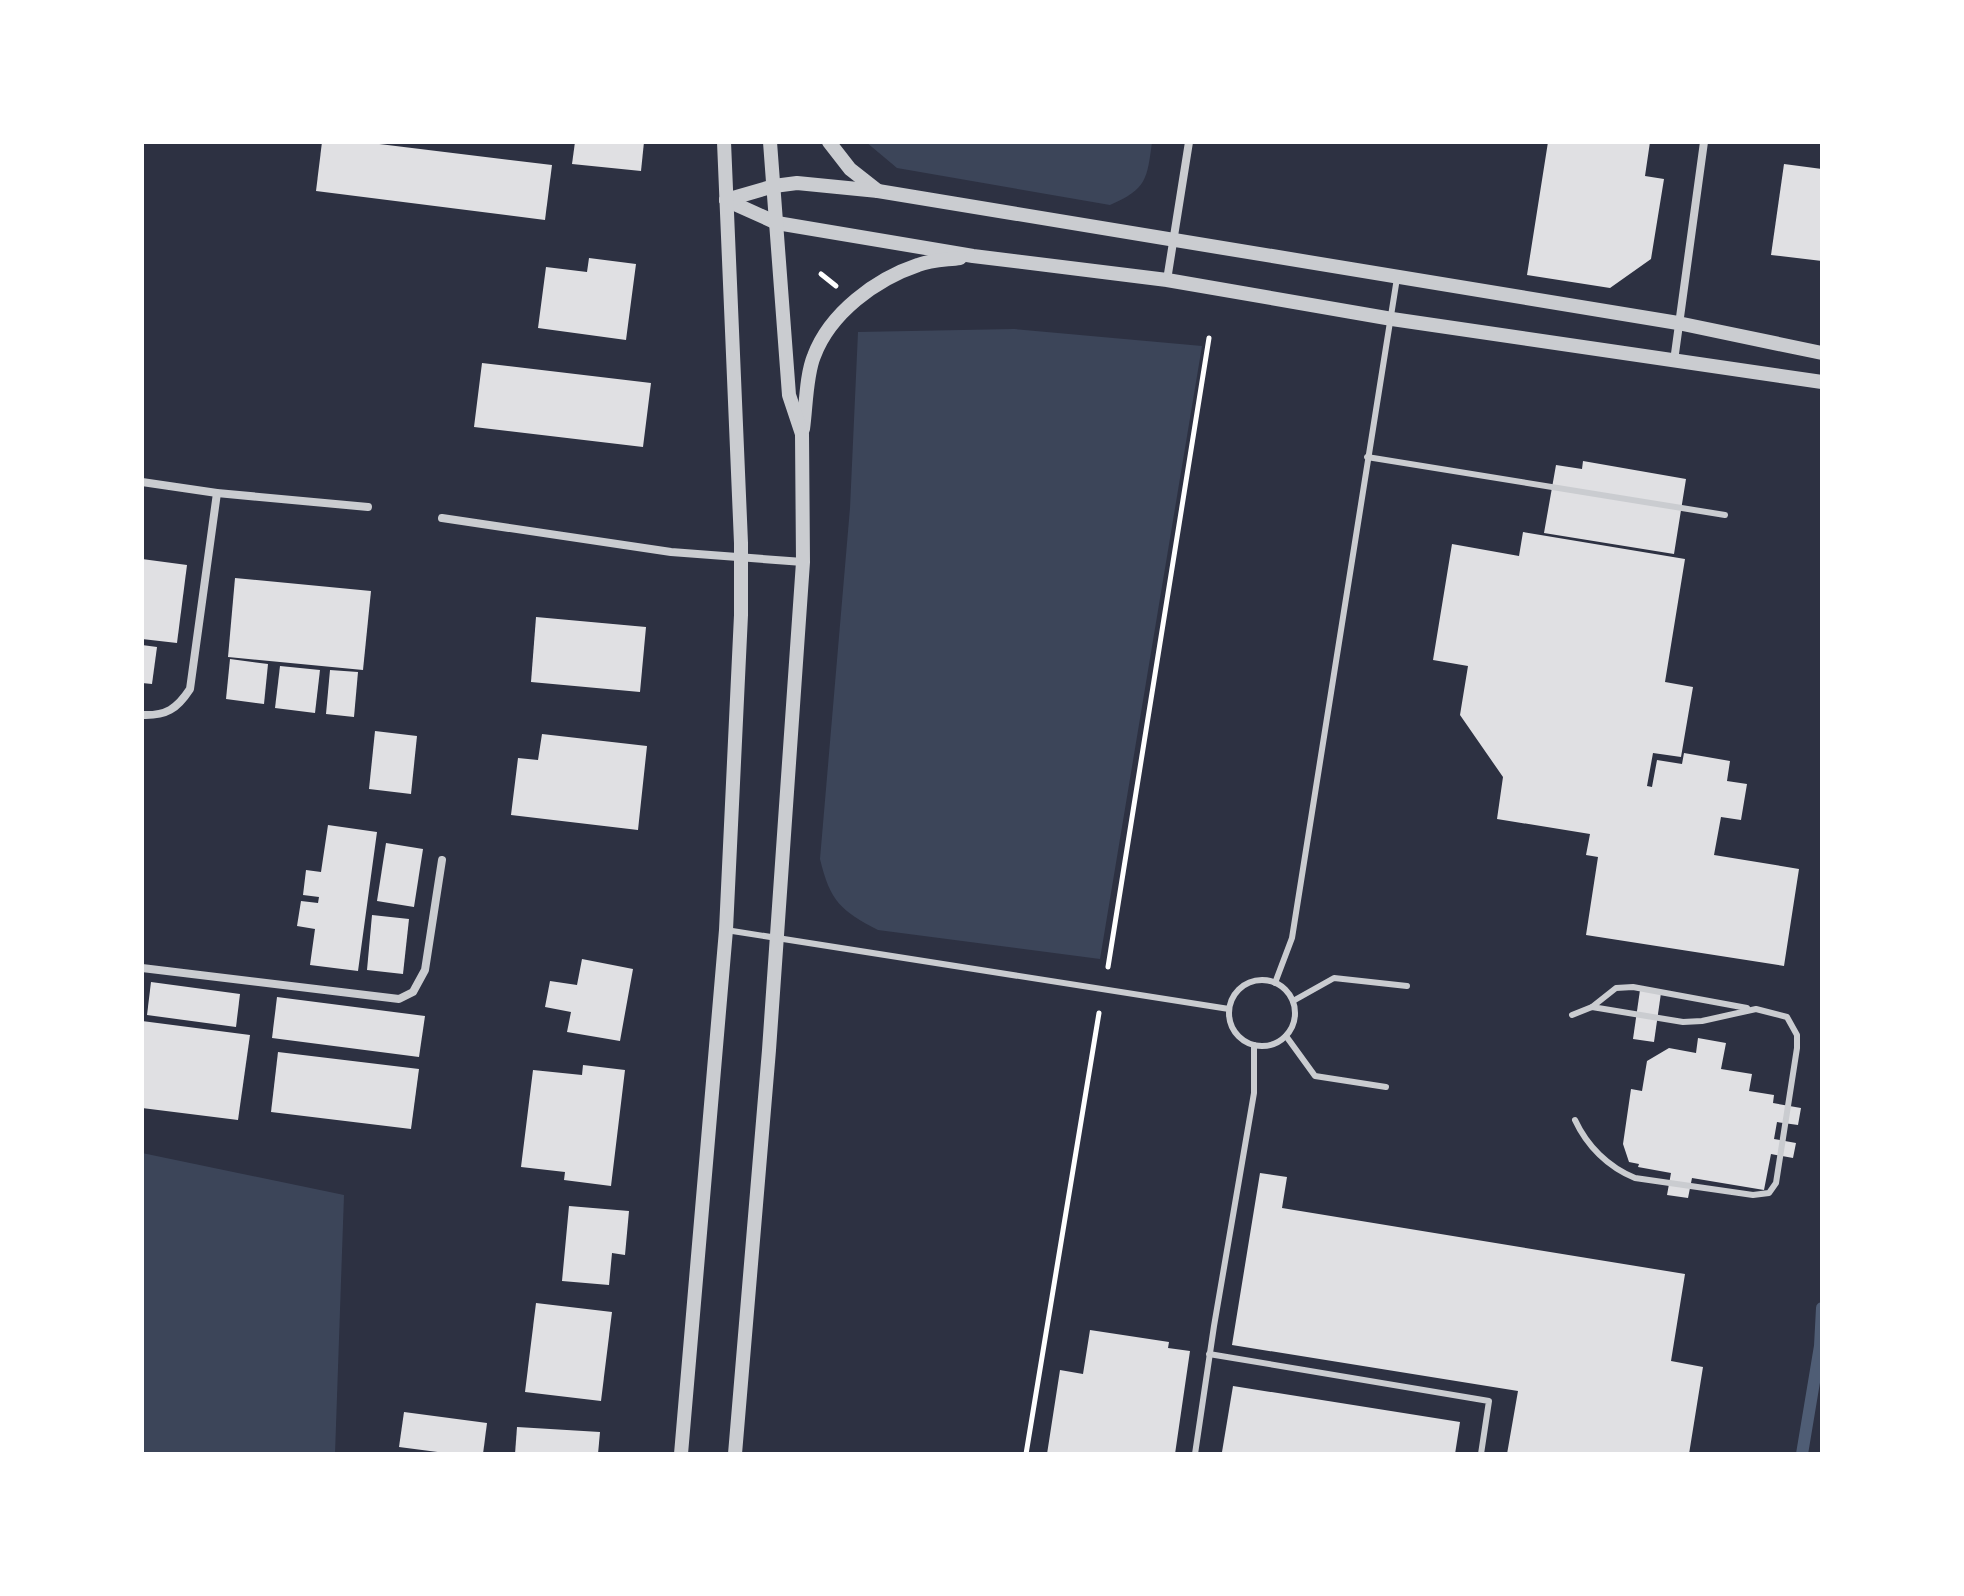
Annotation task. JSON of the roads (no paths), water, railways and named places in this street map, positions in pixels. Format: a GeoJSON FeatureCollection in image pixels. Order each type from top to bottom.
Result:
{"type":"FeatureCollection","features":[{"type":"Feature","properties":{"kind":"street"},"geometry":{"type":"LineString","coordinates":[[681,1454],[726,930],[741,557],[724,142]]}},
{"type":"Feature","properties":{"kind":"street"},"geometry":{"type":"LineString","coordinates":[[770,142],[789,395],[802,434]]}},
{"type":"Feature","properties":{"kind":"street"},"geometry":{"type":"LineString","coordinates":[[829,142],[850,169],[878,191]]}},
{"type":"Feature","properties":{"kind":"street"},"geometry":{"type":"LineString","coordinates":[[1167,280],[1189,142]]}},
{"type":"Feature","properties":{"kind":"street"},"geometry":{"type":"LineString","coordinates":[[1674,361],[1704,142]]}},
{"type":"Feature","properties":{"kind":"street"},"geometry":{"type":"LineString","coordinates":[[726,200],[774,186],[815,184],[878,191],[1678,323],[1822,353]]}},
{"type":"Feature","properties":{"kind":"street"},"geometry":{"type":"LineString","coordinates":[[726,200],[777,223],[973,256],[1167,280],[1392,319],[1822,382]]}},
{"type":"Feature","properties":{"kind":"street"},"geometry":{"type":"LineString","coordinates":[[735,1454],[778,938],[803,562],[802,434],[813,357],[845,311],[892,275],[921,263],[973,256]]}},
{"type":"Feature","properties":{"kind":"street"},"geometry":{"type":"LineString","coordinates":[[142,482],[217,493],[368,507]]}},
{"type":"Feature","properties":{"kind":"street"},"geometry":{"type":"LineString","coordinates":[[142,715],[167,714],[180,704],[190,689],[217,493]]}},
{"type":"Feature","properties":{"kind":"street"},"geometry":{"type":"LineString","coordinates":[[442,518],[671,552],[803,562]]}},
{"type":"Feature","properties":{"kind":"street"},"geometry":{"type":"LineString","coordinates":[[142,968],[399,999],[413,992],[425,970],[442,860]]}},
{"type":"Feature","properties":{"kind":"lane"},"geometry":{"type":"LineString","coordinates":[[1275,983],[1292,938],[1397,278]]}},
{"type":"Feature","properties":{"kind":"lane"},"geometry":{"type":"LineString","coordinates":[[1367,457],[1725,515]]}},
{"type":"Feature","properties":{"kind":"lane"},"geometry":{"type":"LineString","coordinates":[[726,930],[1229,1009]]}},
{"type":"Feature","properties":{"kind":"lane"},"geometry":{"type":"LineString","coordinates":[[1293,1001],[1334,978],[1407,986]]}},
{"type":"Feature","properties":{"kind":"lane"},"geometry":{"type":"LineString","coordinates":[[1250,982],[1275,983],[1283,987],[1293,1001],[1295,1020],[1286,1036],[1277,1043],[1254,1045],[1237,1035],[1229,1018],[1229,1009],[1235,993],[1250,982]]}},
{"type":"Feature","properties":{"kind":"lane"},"geometry":{"type":"LineString","coordinates":[[1572,1015],[1592,1007],[1616,988],[1633,987],[1787,1017],[1797,1035],[1796,1067],[1776,1183],[1769,1193],[1753,1195],[1635,1178],[1622,1173],[1585,1141],[1575,1120]]}},
{"type":"Feature","properties":{"kind":"lane"},"geometry":{"type":"LineString","coordinates":[[1592,1007],[1683,1022],[1756,1009]]}},
{"type":"Feature","properties":{"kind":"lane"},"geometry":{"type":"LineString","coordinates":[[1286,1036],[1315,1076],[1386,1087]]}},
{"type":"Feature","properties":{"kind":"lane"},"geometry":{"type":"LineString","coordinates":[[1195,1454],[1254,1093],[1254,1045]]}},
{"type":"Feature","properties":{"kind":"lane"},"geometry":{"type":"LineString","coordinates":[[1209,1354],[1489,1401],[1481,1454]]}},
{"type":"Feature","properties":{"kind":"waterway"},"geometry":{"type":"LineString","coordinates":[[1802,1454],[1820,1346],[1822,1308]]}}]}
